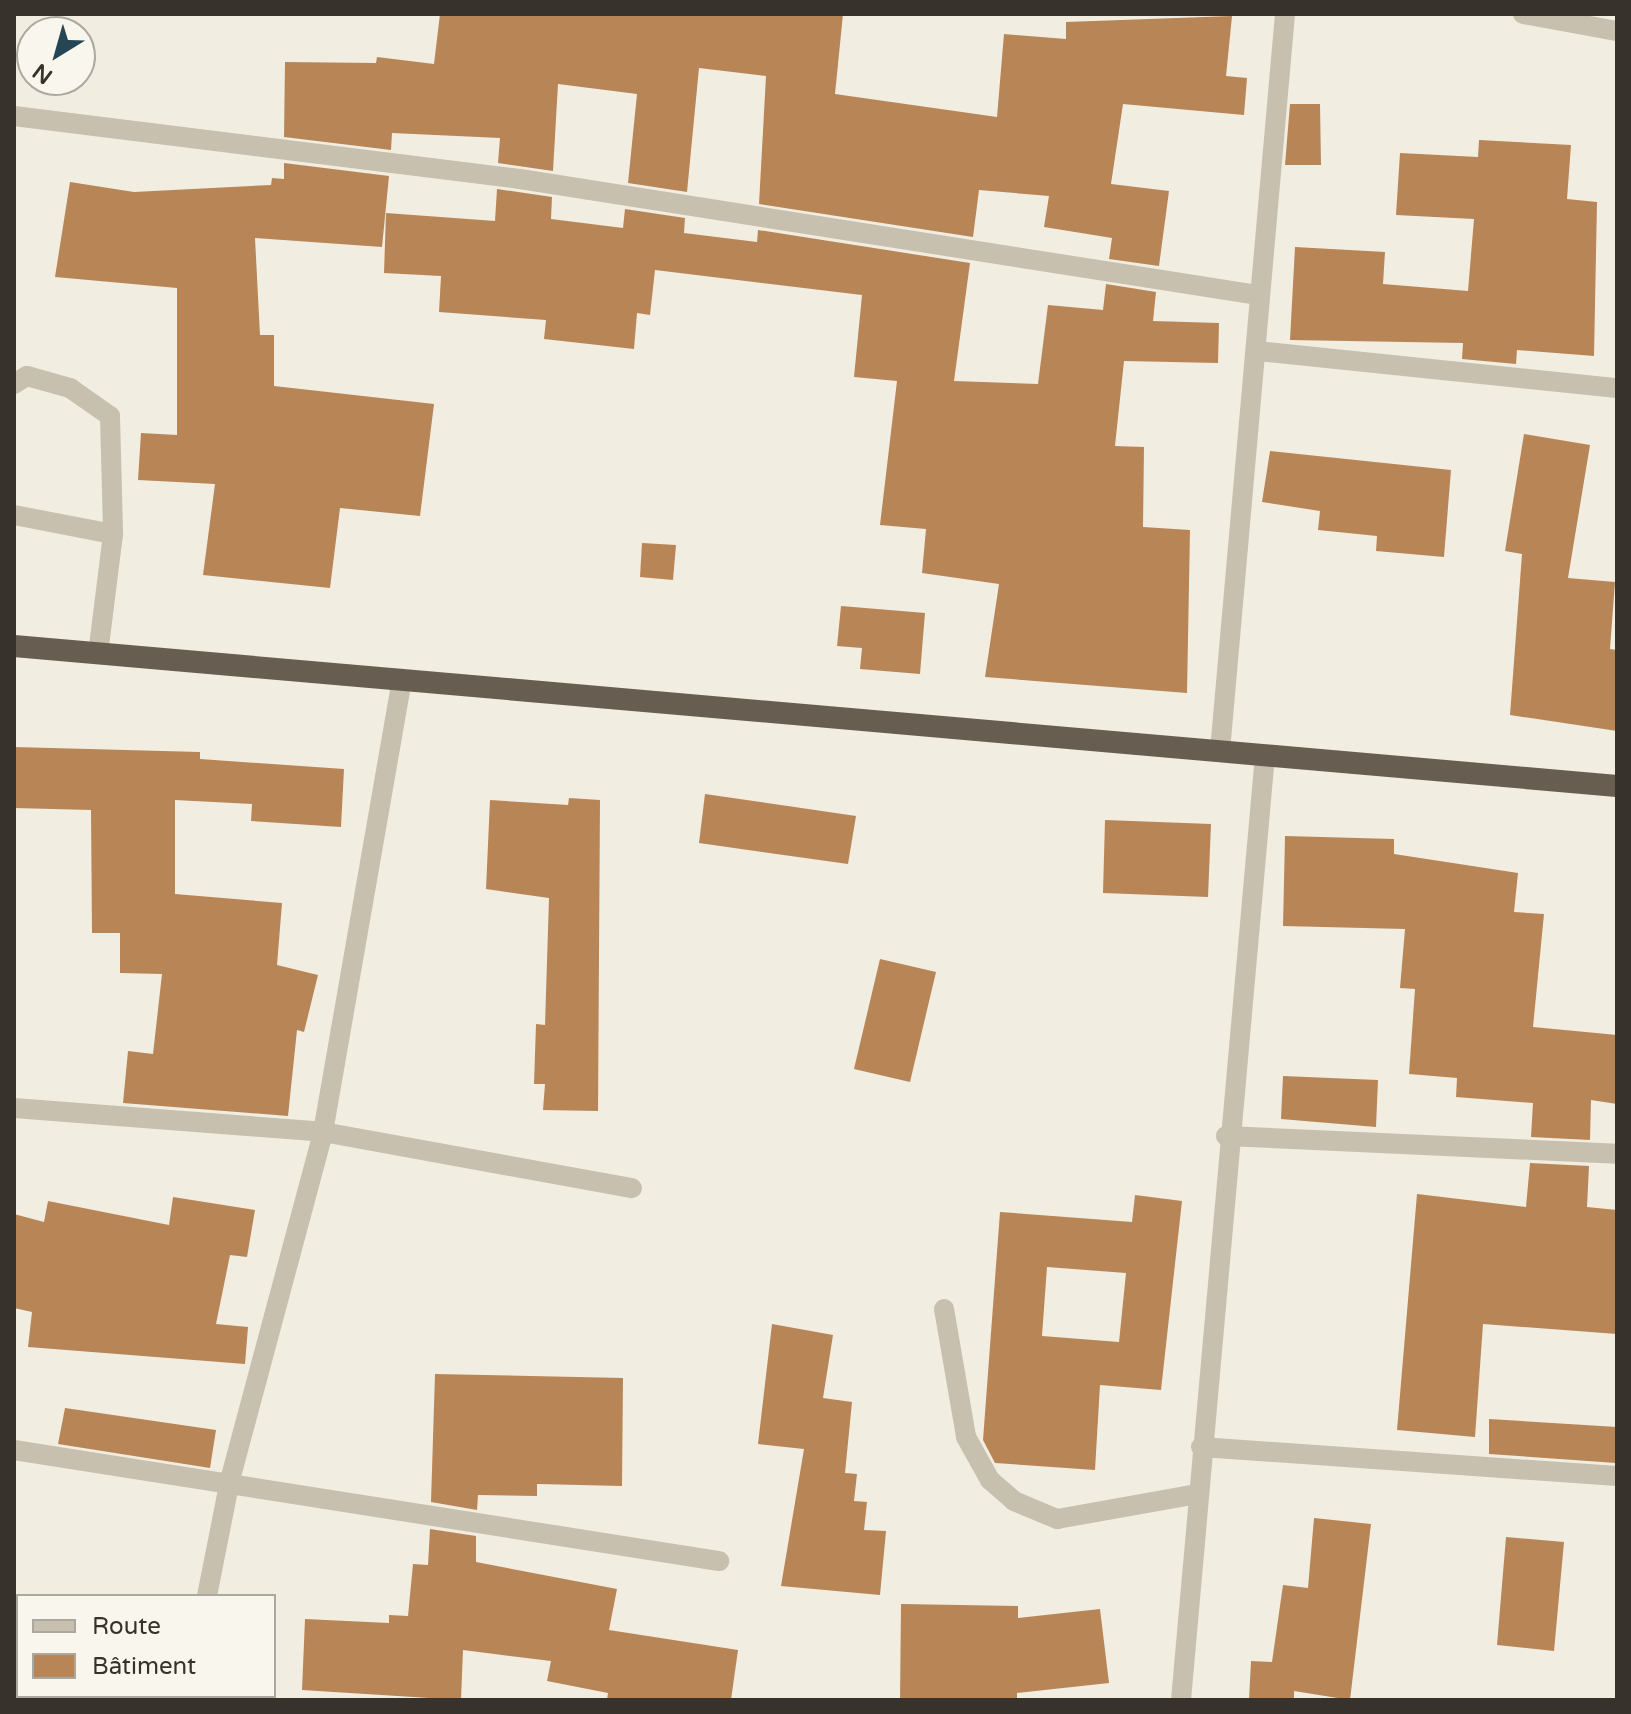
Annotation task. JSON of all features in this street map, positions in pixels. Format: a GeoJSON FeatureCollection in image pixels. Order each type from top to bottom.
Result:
{"type":"FeatureCollection","features":[{"type":"Feature","properties":{"kind":"highway"},"geometry":{"type":"LineString","coordinates":[[14,646],[1617,786]]}},
{"type":"Feature","properties":{"kind":"street"},"geometry":{"type":"LineString","coordinates":[[1220,751],[1258,351],[1257,295],[1285,14]]}},
{"type":"Feature","properties":{"kind":"street"},"geometry":{"type":"LineString","coordinates":[[1523,14],[1617,31]]}},
{"type":"Feature","properties":{"kind":"street"},"geometry":{"type":"LineString","coordinates":[[14,116],[520,179],[1257,295]]}},
{"type":"Feature","properties":{"kind":"street"},"geometry":{"type":"LineString","coordinates":[[1258,351],[1617,388]]}},
{"type":"Feature","properties":{"kind":"street"},"geometry":{"type":"LineString","coordinates":[[14,384],[27,376],[70,388],[110,416],[113,534],[98,654]]}},
{"type":"Feature","properties":{"kind":"street"},"geometry":{"type":"LineString","coordinates":[[14,515],[113,534]]}},
{"type":"Feature","properties":{"kind":"street"},"geometry":{"type":"LineString","coordinates":[[207,1594],[230,1480],[323,1132],[402,679]]}},
{"type":"Feature","properties":{"kind":"street"},"geometry":{"type":"LineString","coordinates":[[1181,1700],[1226,1136],[1265,755]]}},
{"type":"Feature","properties":{"kind":"street"},"geometry":{"type":"LineString","coordinates":[[14,1108],[323,1132],[632,1188]]}},
{"type":"Feature","properties":{"kind":"street"},"geometry":{"type":"LineString","coordinates":[[1226,1136],[1617,1154]]}},
{"type":"Feature","properties":{"kind":"street"},"geometry":{"type":"LineString","coordinates":[[944,1309],[966,1437],[990,1480],[1014,1501],[1057,1519],[1198,1494]]}},
{"type":"Feature","properties":{"kind":"street"},"geometry":{"type":"LineString","coordinates":[[1201,1447],[1617,1476]]}},
{"type":"Feature","properties":{"kind":"street"},"geometry":{"type":"LineString","coordinates":[[14,1450],[102,1469],[230,1480],[719,1561]]}},
{"type":"Feature","properties":{"kind":"building"},"geometry":{"type":"Polygon","coordinates":[[[440,14],[843,14],[835,94],[997,117],[1004,34],[1066,39],[1066,22],[1232,16],[1226,76],[1247,78],[1244,115],[1123,104],[1111,184],[1169,191],[1159,266],[1109,259],[1112,238],[1044,227],[1049,196],[979,190],[973,237],[759,204],[766,76],[699,68],[687,192],[628,183],[637,94],[558,84],[553,171],[498,163],[500,138],[392,133],[391,150],[284,137],[285,62],[376,63],[377,57],[434,64],[440,14]]]}},
{"type":"Feature","properties":{"kind":"building"},"geometry":{"type":"Polygon","coordinates":[[[1290,104],[1320,104],[1321,165],[1285,165],[1290,104]]]}},
{"type":"Feature","properties":{"kind":"building"},"geometry":{"type":"Polygon","coordinates":[[[1479,140],[1571,145],[1567,199],[1597,202],[1594,356],[1517,350],[1516,364],[1462,359],[1463,343],[1290,340],[1295,247],[1385,252],[1383,284],[1468,291],[1474,219],[1396,215],[1400,153],[1478,157],[1479,140]]]}},
{"type":"Feature","properties":{"kind":"building"},"geometry":{"type":"Polygon","coordinates":[[[284,163],[389,176],[382,247],[255,238],[260,335],[274,335],[274,386],[434,404],[420,516],[340,508],[330,588],[203,575],[215,484],[138,480],[141,433],[177,435],[177,288],[55,277],[70,182],[134,192],[271,185],[272,178],[284,179],[284,163]]]}},
{"type":"Feature","properties":{"kind":"building"},"geometry":{"type":"Polygon","coordinates":[[[497,189],[552,197],[551,219],[623,228],[625,209],[685,218],[684,233],[757,242],[758,230],[970,263],[954,381],[1038,384],[1048,305],[1103,310],[1106,284],[1156,292],[1153,321],[1219,323],[1218,363],[1124,361],[1115,446],[1144,447],[1143,527],[1190,530],[1187,693],[985,677],[999,584],[922,573],[926,529],[880,525],[897,381],[854,377],[862,295],[655,270],[650,315],[637,313],[634,349],[544,339],[546,320],[439,312],[441,276],[384,273],[386,213],[495,221],[497,189]]]}},
{"type":"Feature","properties":{"kind":"building"},"geometry":{"type":"Polygon","coordinates":[[[1524,434],[1590,445],[1568,578],[1615,582],[1610,649],[1617,650],[1617,731],[1510,715],[1522,554],[1505,551],[1524,434]]]}},
{"type":"Feature","properties":{"kind":"building"},"geometry":{"type":"Polygon","coordinates":[[[1270,451],[1451,470],[1444,557],[1376,551],[1377,536],[1318,530],[1320,511],[1262,502],[1270,451]]]}},
{"type":"Feature","properties":{"kind":"building"},"geometry":{"type":"Polygon","coordinates":[[[642,543],[676,545],[673,580],[640,577],[642,543]]]}},
{"type":"Feature","properties":{"kind":"building"},"geometry":{"type":"Polygon","coordinates":[[[841,606],[925,613],[920,674],[860,669],[862,648],[837,646],[841,606]]]}},
{"type":"Feature","properties":{"kind":"building"},"geometry":{"type":"Polygon","coordinates":[[[14,747],[200,752],[200,759],[344,769],[341,827],[251,821],[252,804],[175,800],[175,894],[282,903],[277,965],[318,975],[304,1032],[297,1030],[288,1116],[123,1103],[128,1051],[153,1054],[162,974],[120,973],[120,933],[92,933],[91,810],[14,808],[14,747]]]}},
{"type":"Feature","properties":{"kind":"building"},"geometry":{"type":"Polygon","coordinates":[[[705,794],[856,816],[848,864],[699,843],[705,794]]]}},
{"type":"Feature","properties":{"kind":"building"},"geometry":{"type":"Polygon","coordinates":[[[569,798],[600,800],[598,1111],[543,1110],[545,1084],[534,1084],[536,1024],[545,1025],[549,898],[486,889],[490,800],[568,805],[569,798]]]}},
{"type":"Feature","properties":{"kind":"building"},"geometry":{"type":"Polygon","coordinates":[[[1105,820],[1211,824],[1208,897],[1103,893],[1105,820]]]}},
{"type":"Feature","properties":{"kind":"building"},"geometry":{"type":"Polygon","coordinates":[[[1285,836],[1394,839],[1394,854],[1518,873],[1514,912],[1544,914],[1533,1027],[1617,1035],[1617,1104],[1591,1100],[1590,1140],[1531,1137],[1533,1103],[1456,1097],[1457,1078],[1409,1074],[1415,989],[1400,988],[1405,929],[1283,926],[1285,836]]]}},
{"type":"Feature","properties":{"kind":"building"},"geometry":{"type":"Polygon","coordinates":[[[880,959],[936,972],[910,1082],[854,1069],[880,959]]]}},
{"type":"Feature","properties":{"kind":"building"},"geometry":{"type":"Polygon","coordinates":[[[1283,1076],[1378,1080],[1376,1127],[1281,1119],[1283,1076]]]}},
{"type":"Feature","properties":{"kind":"building"},"geometry":{"type":"Polygon","coordinates":[[[1530,1163],[1589,1166],[1587,1207],[1617,1210],[1617,1334],[1483,1324],[1475,1437],[1397,1430],[1417,1194],[1526,1207],[1530,1163]]]}},
{"type":"Feature","properties":{"kind":"building"},"geometry":{"type":"Polygon","coordinates":[[[1135,1195],[1182,1201],[1161,1390],[1100,1385],[1095,1470],[995,1463],[983,1440],[1000,1212],[1132,1222],[1135,1195]],[[1047,1267],[1042,1336],[1119,1342],[1126,1273],[1047,1267]]]}},
{"type":"Feature","properties":{"kind":"building"},"geometry":{"type":"Polygon","coordinates":[[[173,1197],[255,1210],[247,1257],[230,1255],[216,1324],[248,1327],[245,1364],[28,1347],[32,1312],[14,1308],[14,1214],[44,1222],[48,1201],[169,1225],[173,1197]]]}},
{"type":"Feature","properties":{"kind":"building"},"geometry":{"type":"Polygon","coordinates":[[[772,1324],[833,1335],[823,1398],[852,1402],[845,1473],[857,1474],[854,1501],[867,1502],[864,1530],[886,1531],[880,1595],[781,1586],[804,1449],[758,1444],[772,1324]]]}},
{"type":"Feature","properties":{"kind":"building"},"geometry":{"type":"Polygon","coordinates":[[[435,1374],[623,1378],[622,1486],[537,1484],[537,1496],[478,1495],[477,1510],[431,1502],[435,1374]]]}},
{"type":"Feature","properties":{"kind":"building"},"geometry":{"type":"Polygon","coordinates":[[[65,1408],[216,1430],[210,1468],[58,1444],[65,1408]]]}},
{"type":"Feature","properties":{"kind":"building"},"geometry":{"type":"Polygon","coordinates":[[[1489,1419],[1617,1427],[1616,1463],[1489,1454],[1489,1419]]]}},
{"type":"Feature","properties":{"kind":"building"},"geometry":{"type":"Polygon","coordinates":[[[1314,1518],[1371,1524],[1350,1700],[1294,1691],[1294,1700],[1249,1700],[1251,1661],[1272,1662],[1283,1585],[1308,1588],[1314,1518]]]}},
{"type":"Feature","properties":{"kind":"building"},"geometry":{"type":"Polygon","coordinates":[[[430,1529],[476,1536],[476,1562],[617,1589],[609,1630],[738,1650],[731,1700],[607,1700],[608,1693],[547,1681],[551,1661],[463,1650],[461,1700],[302,1690],[305,1619],[389,1623],[389,1615],[408,1616],[413,1564],[428,1565],[430,1529]]]}},
{"type":"Feature","properties":{"kind":"building"},"geometry":{"type":"Polygon","coordinates":[[[1506,1537],[1564,1542],[1554,1651],[1497,1645],[1506,1537]]]}},
{"type":"Feature","properties":{"kind":"building"},"geometry":{"type":"Polygon","coordinates":[[[901,1604],[1018,1606],[1018,1618],[1100,1609],[1109,1683],[1017,1693],[1017,1700],[900,1700],[901,1604]]]}}]}
